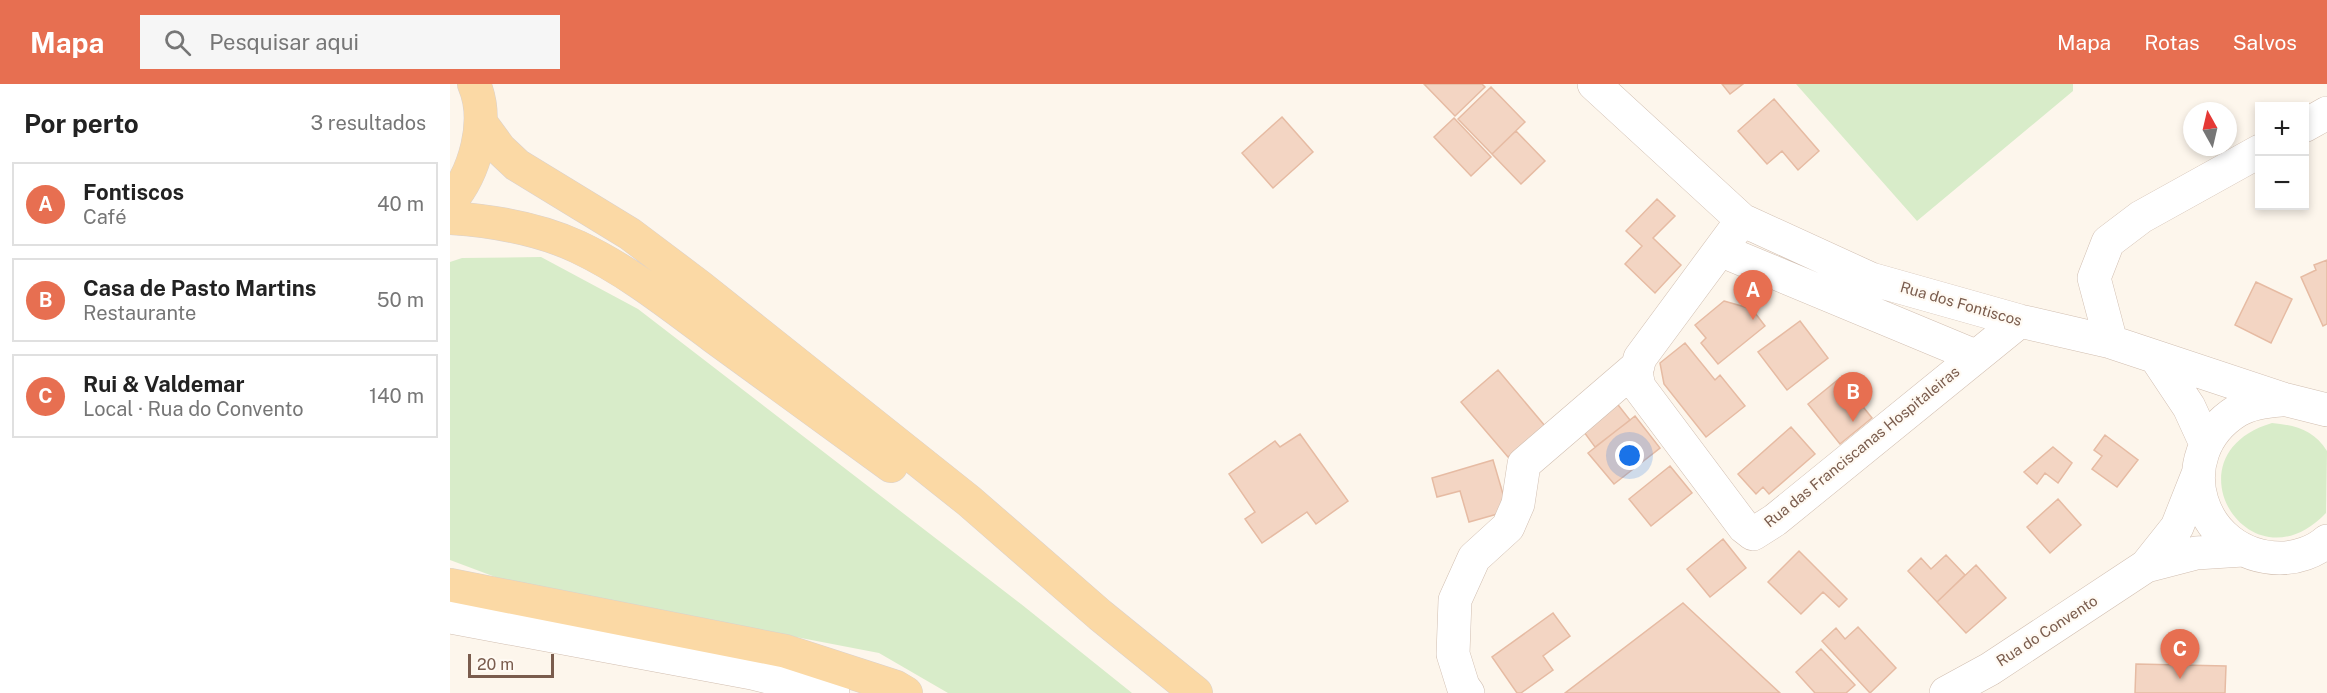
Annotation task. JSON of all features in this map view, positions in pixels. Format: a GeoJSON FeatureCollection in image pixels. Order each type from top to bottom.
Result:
{"type":"FeatureCollection","features":[{"type":"Feature","properties":{"kind":"main road"},"geometry":{"type":"LineString","coordinates":[[450,202],[460,190],[476,158],[481,123],[474,84]]}},
{"type":"Feature","properties":{"kind":"main road"},"geometry":{"type":"LineString","coordinates":[[481,123],[500,149],[517,165],[630,234],[699,286],[969,501],[1100,615],[1196,693]]}},
{"type":"Feature","properties":{"kind":"main road"},"geometry":{"type":"LineString","coordinates":[[450,218],[487,220],[533,230],[577,247],[613,267],[656,294],[1100,615]]}},
{"type":"Feature","properties":{"kind":"main road"},"geometry":{"type":"LineString","coordinates":[[450,585],[786,651],[896,687],[906,693]]}},
{"type":"Feature","properties":{"kind":"street","name":"Rua dos Fontiscos"},"geometry":{"type":"LineString","coordinates":[[1594,84],[1742,220],[1871,279],[2020,321],[2111,342],[2157,359],[2312,408]]}},
{"type":"Feature","properties":{"kind":"street"},"geometry":{"type":"LineString","coordinates":[[2309,123],[2327,113]]}},
{"type":"Feature","properties":{"kind":"street"},"geometry":{"type":"LineString","coordinates":[[2111,342],[2094,278],[2108,242],[2141,217],[2255,153]]}},
{"type":"Feature","properties":{"kind":"street"},"geometry":{"type":"LineString","coordinates":[[1468,693],[1463,686],[1454,654],[1455,600],[1474,558],[1508,527],[1518,504],[1524,464],[1638,366],[1640,358],[1742,220]]}},
{"type":"Feature","properties":{"kind":"street"},"geometry":{"type":"LineString","coordinates":[[1720,250],[1975,357]]}},
{"type":"Feature","properties":{"kind":"street","name":"Rua das Franciscanas Hospitaleiras"},"geometry":{"type":"LineString","coordinates":[[1638,366],[1636,372],[1639,387],[1744,527],[1753,534],[1775,520],[2020,321]]}},
{"type":"Feature","properties":{"kind":"street"},"geometry":{"type":"LineString","coordinates":[[2157,359],[2189,407],[2202,459],[2200,498],[2209,519],[2224,537],[2243,550],[2263,557],[2284,558],[2319,553]]}},
{"type":"Feature","properties":{"kind":"street","name":"Rua do Convento"},"geometry":{"type":"LineString","coordinates":[[1946,693],[1990,669],[2146,566],[2177,527],[2202,459],[2219,425],[2238,410],[2259,402],[2312,408]]}},
{"type":"Feature","properties":{"kind":"street","name":"Rua do Convento"},"geometry":{"type":"LineString","coordinates":[[2146,566],[2196,553],[2243,550]]}},
{"type":"Feature","properties":{"kind":"street"},"geometry":{"type":"LineString","coordinates":[[450,617],[752,673],[833,693]]}},
{"type":"Feature","properties":{"kind":"green space"},"geometry":{"type":"Polygon","coordinates":[[[1796,84],[2073,84],[2073,91],[1917,221],[1796,84]]]}},
{"type":"Feature","properties":{"kind":"green space"},"geometry":{"type":"Polygon","coordinates":[[[541,257],[638,309],[1021,604],[1132,693],[948,693],[879,653],[506,581],[450,560],[450,262],[462,258],[541,257]]]}},
{"type":"Feature","properties":{"kind":"green space"},"geometry":{"type":"Polygon","coordinates":[[[2272,423],[2288,425],[2310,433],[2327,451],[2326,513],[2297,533],[2270,537],[2247,528],[2230,510],[2222,487],[2224,462],[2240,439],[2272,423]]]}},
{"type":"Feature","properties":{"kind":"building"},"geometry":{"type":"Polygon","coordinates":[[[1424,84],[1482,84],[1485,87],[1455,116],[1424,84]]]}},
{"type":"Feature","properties":{"kind":"building"},"geometry":{"type":"Polygon","coordinates":[[[1722,84],[1743,84],[1730,94],[1722,84]]]}},
{"type":"Feature","properties":{"kind":"building"},"geometry":{"type":"Polygon","coordinates":[[[1491,87],[1525,122],[1492,154],[1458,119],[1491,87]]]}},
{"type":"Feature","properties":{"kind":"building"},"geometry":{"type":"Polygon","coordinates":[[[1774,99],[1819,151],[1798,170],[1782,151],[1767,164],[1738,131],[1774,99]]]}},
{"type":"Feature","properties":{"kind":"building"},"geometry":{"type":"Polygon","coordinates":[[[1282,117],[1313,152],[1273,188],[1242,153],[1282,117]]]}},
{"type":"Feature","properties":{"kind":"building"},"geometry":{"type":"Polygon","coordinates":[[[1454,118],[1491,157],[1471,176],[1434,137],[1454,118]]]}},
{"type":"Feature","properties":{"kind":"building"},"geometry":{"type":"Polygon","coordinates":[[[1516,131],[1545,161],[1521,184],[1492,154],[1516,131]]]}},
{"type":"Feature","properties":{"kind":"building"},"geometry":{"type":"Polygon","coordinates":[[[1657,199],[1675,216],[1653,238],[1681,265],[1655,293],[1625,264],[1642,246],[1626,231],[1657,199]]]}},
{"type":"Feature","properties":{"kind":"building"},"geometry":{"type":"Polygon","coordinates":[[[2327,260],[2327,324],[2323,326],[2301,277],[2316,270],[2314,265],[2327,260]]]}},
{"type":"Feature","properties":{"kind":"building"},"geometry":{"type":"Polygon","coordinates":[[[2256,282],[2292,299],[2271,343],[2235,325],[2256,282]]]}},
{"type":"Feature","properties":{"kind":"building"},"geometry":{"type":"Polygon","coordinates":[[[1724,301],[1752,309],[1765,326],[1718,364],[1701,343],[1706,338],[1695,325],[1724,301]]]}},
{"type":"Feature","properties":{"kind":"building"},"geometry":{"type":"Polygon","coordinates":[[[1800,321],[1828,358],[1787,390],[1758,352],[1800,321]]]}},
{"type":"Feature","properties":{"kind":"building"},"geometry":{"type":"Polygon","coordinates":[[[1685,343],[1715,380],[1720,375],[1745,406],[1706,437],[1664,384],[1660,363],[1685,343]]]}},
{"type":"Feature","properties":{"kind":"building"},"geometry":{"type":"Polygon","coordinates":[[[1498,370],[1545,426],[1508,457],[1461,402],[1498,370]]]}},
{"type":"Feature","properties":{"kind":"building"},"geometry":{"type":"Polygon","coordinates":[[[1840,378],[1872,418],[1840,444],[1808,404],[1840,378]]]}},
{"type":"Feature","properties":{"kind":"building"},"geometry":{"type":"Polygon","coordinates":[[[1615,401],[1630,420],[1595,447],[1581,428],[1615,401]]]}},
{"type":"Feature","properties":{"kind":"building"},"geometry":{"type":"Polygon","coordinates":[[[1635,416],[1660,448],[1614,484],[1588,453],[1635,416]]]}},
{"type":"Feature","properties":{"kind":"building"},"geometry":{"type":"Polygon","coordinates":[[[1791,427],[1815,454],[1769,494],[1763,487],[1756,494],[1738,474],[1791,427]]]}},
{"type":"Feature","properties":{"kind":"building"},"geometry":{"type":"Polygon","coordinates":[[[1300,434],[1348,501],[1316,524],[1307,512],[1262,543],[1245,519],[1255,512],[1229,474],[1275,441],[1280,447],[1300,434]]]}},
{"type":"Feature","properties":{"kind":"building"},"geometry":{"type":"Polygon","coordinates":[[[2105,435],[2138,460],[2117,487],[2092,469],[2102,456],[2094,450],[2105,435]]]}},
{"type":"Feature","properties":{"kind":"building"},"geometry":{"type":"Polygon","coordinates":[[[2053,447],[2072,463],[2058,483],[2045,473],[2037,484],[2024,472],[2053,447]]]}},
{"type":"Feature","properties":{"kind":"building"},"geometry":{"type":"Polygon","coordinates":[[[1493,460],[1508,511],[1469,522],[1460,491],[1437,497],[1432,478],[1493,460]]]}},
{"type":"Feature","properties":{"kind":"building"},"geometry":{"type":"Polygon","coordinates":[[[1670,466],[1692,493],[1651,526],[1629,499],[1670,466]]]}},
{"type":"Feature","properties":{"kind":"building"},"geometry":{"type":"Polygon","coordinates":[[[2058,499],[2081,525],[2050,553],[2027,527],[2058,499]]]}},
{"type":"Feature","properties":{"kind":"building"},"geometry":{"type":"Polygon","coordinates":[[[1723,539],[1746,568],[1710,597],[1687,569],[1723,539]]]}},
{"type":"Feature","properties":{"kind":"building"},"geometry":{"type":"Polygon","coordinates":[[[1799,551],[1847,599],[1839,607],[1823,592],[1801,614],[1768,582],[1799,551]]]}},
{"type":"Feature","properties":{"kind":"building"},"geometry":{"type":"Polygon","coordinates":[[[1946,555],[1965,575],[1937,602],[1908,571],[1921,558],[1931,569],[1946,555]]]}},
{"type":"Feature","properties":{"kind":"building"},"geometry":{"type":"Polygon","coordinates":[[[1976,565],[2006,598],[1966,633],[1937,602],[1976,565]]]}},
{"type":"Feature","properties":{"kind":"building"},"geometry":{"type":"Polygon","coordinates":[[[1683,603],[1780,693],[1565,693],[1683,603]]]}},
{"type":"Feature","properties":{"kind":"building"},"geometry":{"type":"Polygon","coordinates":[[[1553,613],[1570,636],[1543,656],[1553,670],[1521,693],[1517,693],[1492,657],[1553,613]]]}},
{"type":"Feature","properties":{"kind":"building"},"geometry":{"type":"Polygon","coordinates":[[[1858,627],[1896,668],[1870,693],[1822,641],[1836,628],[1845,639],[1858,627]]]}},
{"type":"Feature","properties":{"kind":"building"},"geometry":{"type":"Polygon","coordinates":[[[1821,649],[1855,685],[1846,693],[1815,693],[1796,672],[1821,649]]]}},
{"type":"Feature","properties":{"kind":"building"},"geometry":{"type":"Polygon","coordinates":[[[2136,664],[2226,666],[2225,693],[2135,693],[2136,664]]]}},
{"type":"Feature","properties":{"kind":"place","name":"Fontiscos"},"geometry":{"type":"Point","coordinates":[1753,320]}},
{"type":"Feature","properties":{"kind":"place","name":"Casa de Pasto Martins"},"geometry":{"type":"Point","coordinates":[1853,422]}},
{"type":"Feature","properties":{"kind":"place","name":"Rui & Valdemar"},"geometry":{"type":"Point","coordinates":[2180,679]}}]}
